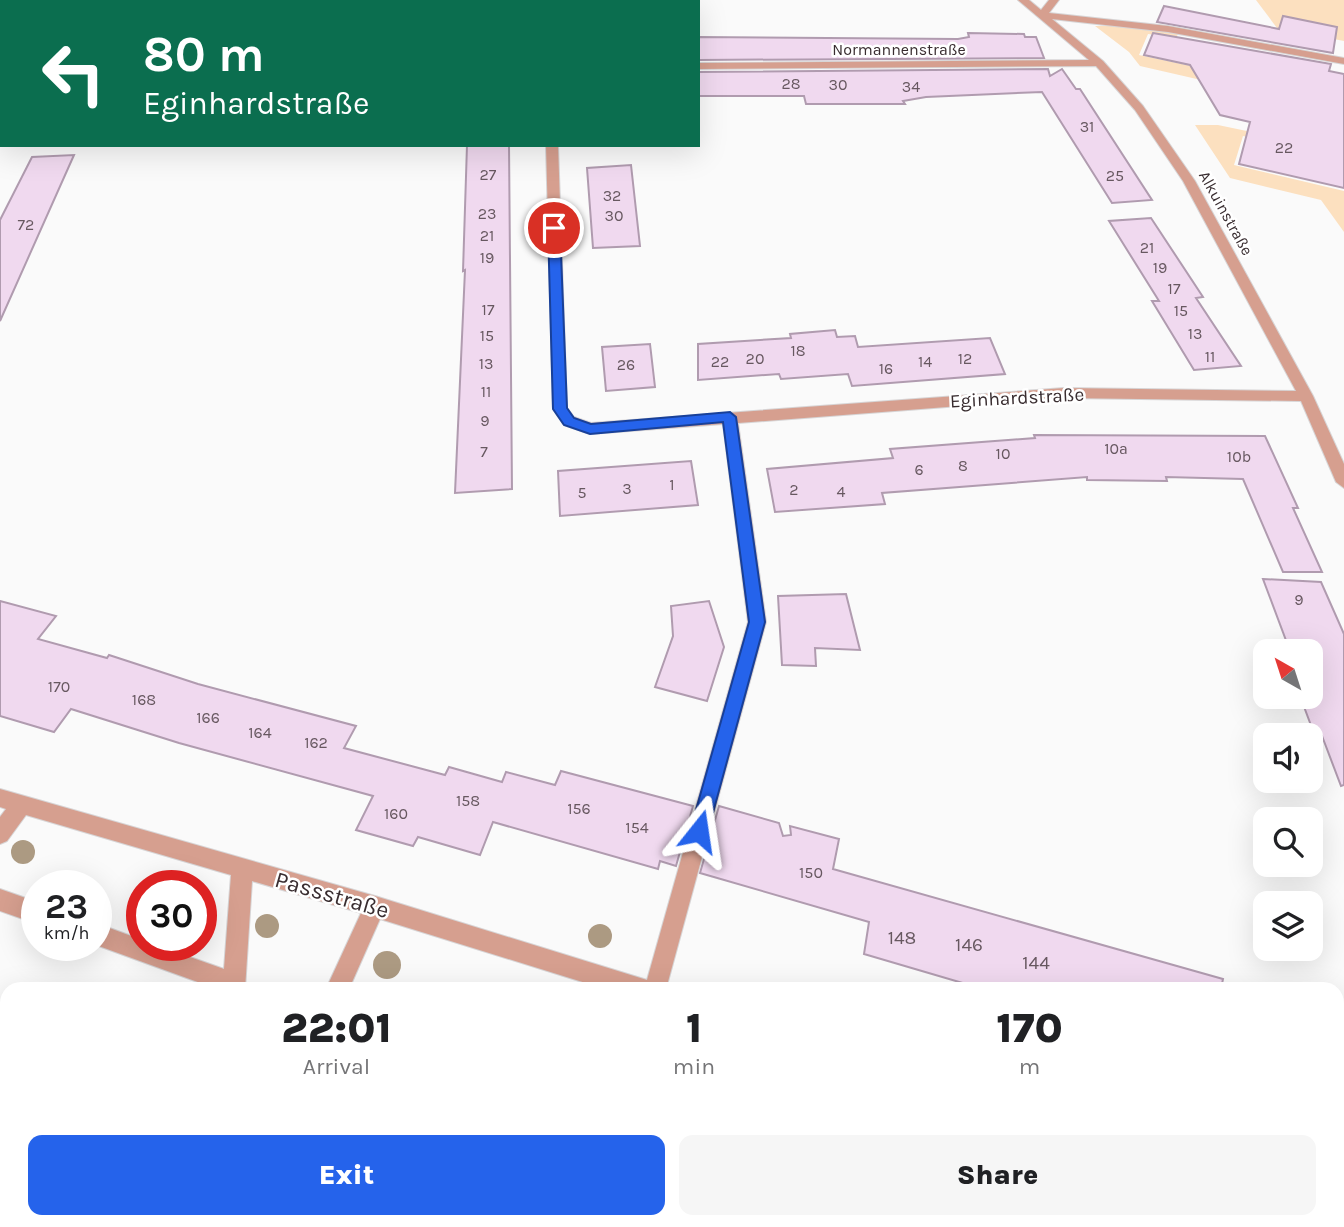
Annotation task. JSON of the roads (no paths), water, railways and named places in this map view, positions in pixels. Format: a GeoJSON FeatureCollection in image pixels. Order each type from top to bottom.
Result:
{"type":"FeatureCollection","features":[{"type":"Feature","properties":{"kind":"street","name":"Alkuinstraße"},"geometry":{"type":"LineString","coordinates":[[1023,0],[1099,63],[1139,108],[1189,181],[1306,396],[1344,482]]}},
{"type":"Feature","properties":{"kind":"street"},"geometry":{"type":"LineString","coordinates":[[1042,15],[1054,0]]}},
{"type":"Feature","properties":{"kind":"street"},"geometry":{"type":"LineString","coordinates":[[1042,15],[1168,29],[1344,61]]}},
{"type":"Feature","properties":{"kind":"street","name":"Normannenstraße"},"geometry":{"type":"LineString","coordinates":[[700,66],[1099,63]]}},
{"type":"Feature","properties":{"kind":"street","name":"Eginhardstraße"},"geometry":{"type":"LineString","coordinates":[[552,147],[560,409],[569,421],[590,429],[1064,393],[1306,396]]}},
{"type":"Feature","properties":{"kind":"street"},"geometry":{"type":"LineString","coordinates":[[657,982],[757,622],[730,417]]}},
{"type":"Feature","properties":{"kind":"street","name":"Passstraße"},"geometry":{"type":"LineString","coordinates":[[0,798],[375,907],[619,982]]}},
{"type":"Feature","properties":{"kind":"street"},"geometry":{"type":"LineString","coordinates":[[0,834],[21,804]]}},
{"type":"Feature","properties":{"kind":"street"},"geometry":{"type":"LineString","coordinates":[[234,982],[242,869]]}},
{"type":"Feature","properties":{"kind":"street"},"geometry":{"type":"LineString","coordinates":[[0,900],[21,907]]}},
{"type":"Feature","properties":{"kind":"street"},"geometry":{"type":"LineString","coordinates":[[340,982],[375,907]]}},
{"type":"Feature","properties":{"kind":"street"},"geometry":{"type":"LineString","coordinates":[[112,940],[223,982]]}}]}
